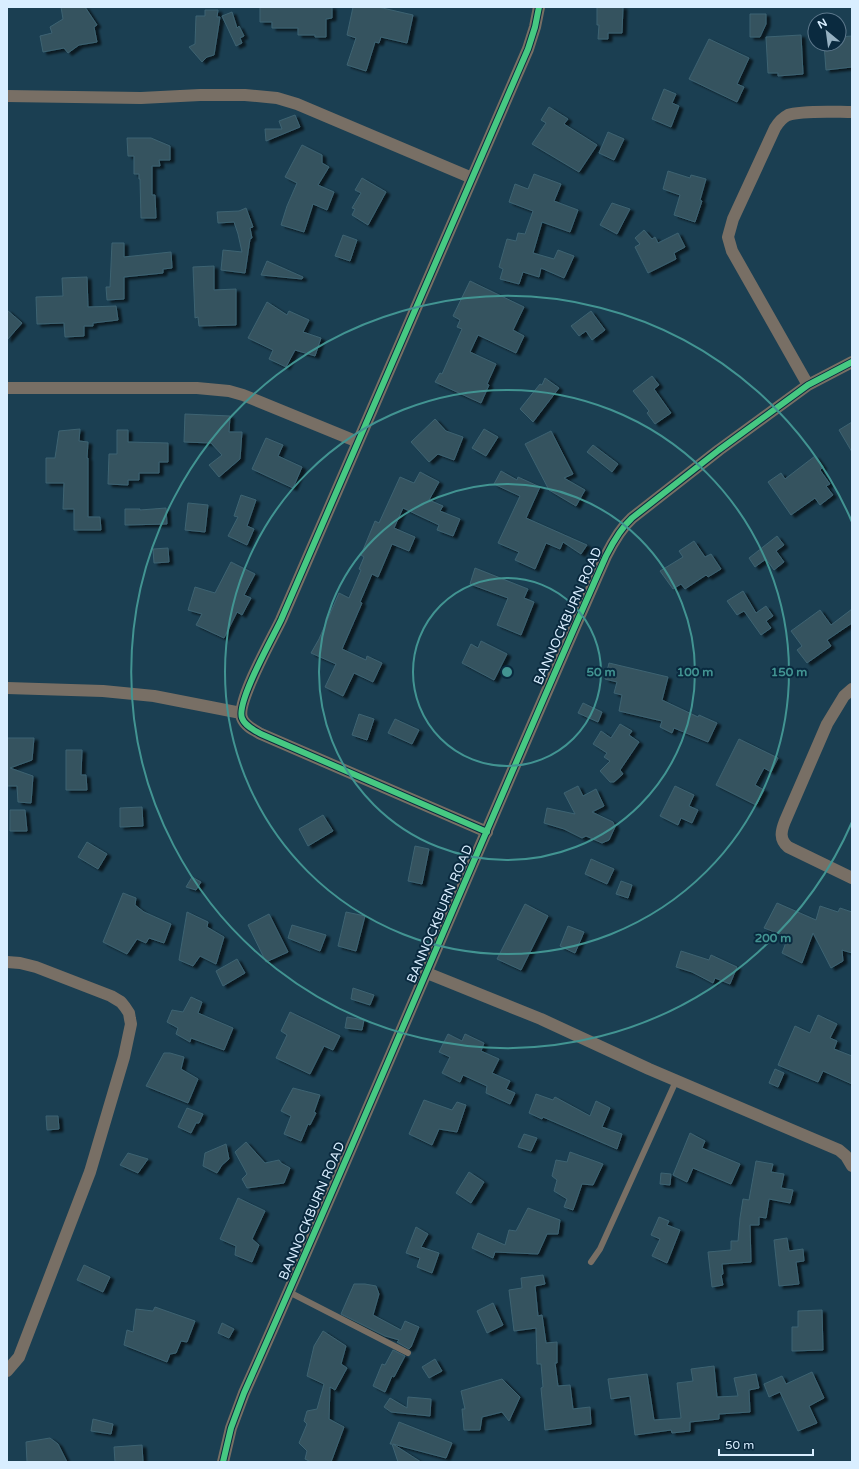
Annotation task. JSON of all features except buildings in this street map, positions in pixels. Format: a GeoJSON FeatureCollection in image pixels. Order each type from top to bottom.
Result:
{"type":"FeatureCollection","features":[{"type":"Feature","properties":{"kind":"street"},"geometry":{"type":"LineString","coordinates":[[487,832],[261,734],[246,724],[242,718],[242,705],[256,670],[281,620],[528,49],[539,7]]}},
{"type":"Feature","properties":{"kind":"street"},"geometry":{"type":"LineString","coordinates":[[7,96],[141,98],[200,95],[277,98],[297,104],[472,178]]}},
{"type":"Feature","properties":{"kind":"street"},"geometry":{"type":"LineString","coordinates":[[808,385],[732,251],[728,237],[733,219],[775,128],[781,120],[789,115],[795,114],[852,112]]}},
{"type":"Feature","properties":{"kind":"street","name":"BANNOCKBURN ROAD"},"geometry":{"type":"LineString","coordinates":[[223,1462],[235,1413],[289,1292],[603,563],[620,531],[632,518],[719,450],[808,385],[852,362]]}},
{"type":"Feature","properties":{"kind":"street"},"geometry":{"type":"LineString","coordinates":[[7,388],[197,388],[229,391],[243,395],[358,442]]}},
{"type":"Feature","properties":{"kind":"street"},"geometry":{"type":"LineString","coordinates":[[7,688],[103,691],[154,696],[242,713]]}},
{"type":"Feature","properties":{"kind":"street"},"geometry":{"type":"LineString","coordinates":[[852,689],[844,696],[836,707],[827,724],[785,822],[781,835],[788,847],[852,878]]}},
{"type":"Feature","properties":{"kind":"street"},"geometry":{"type":"LineString","coordinates":[[7,962],[20,962],[36,967],[111,996],[125,1006],[129,1013],[131,1024],[124,1057],[90,1172],[19,1357],[7,1371]]}},
{"type":"Feature","properties":{"kind":"street"},"geometry":{"type":"LineString","coordinates":[[427,973],[540,1019],[676,1081],[839,1150],[846,1156],[852,1166]]}},
{"type":"Feature","properties":{"kind":"lane"},"geometry":{"type":"LineString","coordinates":[[591,1262],[600,1250],[676,1081]]}},
{"type":"Feature","properties":{"kind":"lane"},"geometry":{"type":"LineString","coordinates":[[289,1292],[408,1353]]}},
{"type":"Feature","properties":{"kind":"cycle path"},"geometry":{"type":"LineString","coordinates":[[487,832],[261,734],[250,728],[245,723],[242,718],[242,710],[244,698],[250,684],[281,620],[528,49],[539,7]]}},
{"type":"Feature","properties":{"kind":"cycle path"},"geometry":{"type":"LineString","coordinates":[[223,1462],[231,1428],[244,1393],[336,1184],[560,660],[611,546],[632,518],[719,450],[808,385],[852,362]]}}]}
